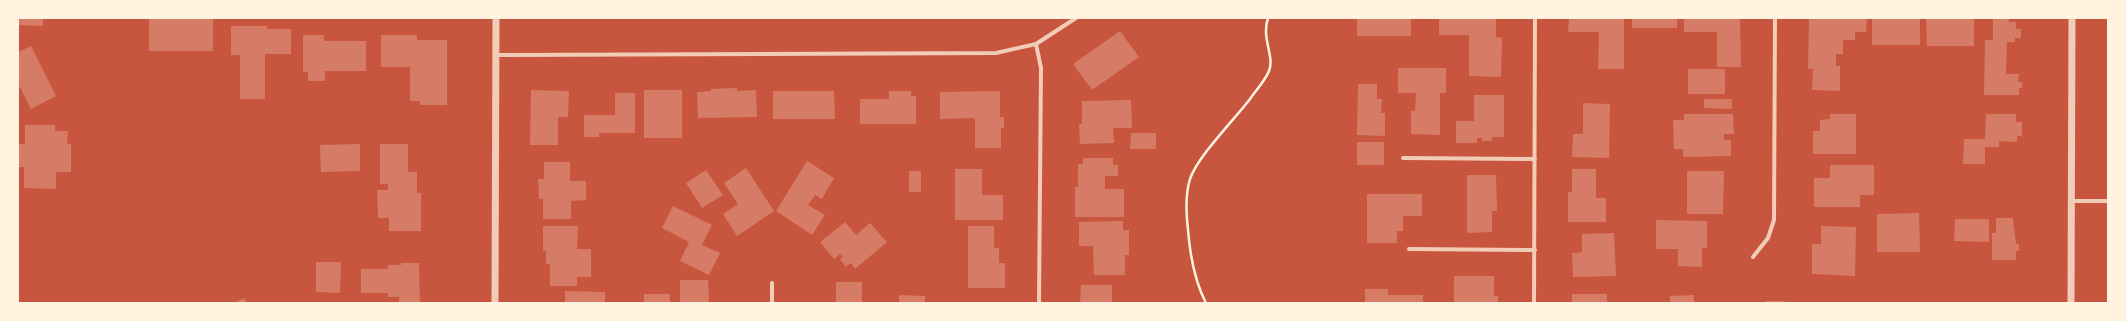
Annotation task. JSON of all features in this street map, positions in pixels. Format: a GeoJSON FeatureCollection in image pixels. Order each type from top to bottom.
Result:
{"type":"FeatureCollection","features":[{"type":"Feature","properties":{"kind":"street"},"geometry":{"type":"LineString","coordinates":[[495,303],[496,18]]}},
{"type":"Feature","properties":{"kind":"street"},"geometry":{"type":"LineString","coordinates":[[496,55],[988,53],[1014,50],[1036,44],[1076,18]]}},
{"type":"Feature","properties":{"kind":"street"},"geometry":{"type":"LineString","coordinates":[[1534,303],[1535,18]]}},
{"type":"Feature","properties":{"kind":"street"},"geometry":{"type":"LineString","coordinates":[[1753,257],[1768,238],[1774,220],[1775,18]]}},
{"type":"Feature","properties":{"kind":"street"},"geometry":{"type":"LineString","coordinates":[[2071,303],[2072,18]]}},
{"type":"Feature","properties":{"kind":"street"},"geometry":{"type":"LineString","coordinates":[[1036,44],[1041,68],[1039,303]]}},
{"type":"Feature","properties":{"kind":"street"},"geometry":{"type":"LineString","coordinates":[[1403,158],[1535,159]]}},
{"type":"Feature","properties":{"kind":"street"},"geometry":{"type":"LineString","coordinates":[[2071,201],[2108,201]]}},
{"type":"Feature","properties":{"kind":"street"},"geometry":{"type":"LineString","coordinates":[[1409,250],[1535,250]]}},
{"type":"Feature","properties":{"kind":"street"},"geometry":{"type":"LineString","coordinates":[[772,283],[772,303]]}},
{"type":"Feature","properties":{"kind":"path"},"geometry":{"type":"LineString","coordinates":[[1206,303],[1196,277],[1189,248],[1186,204],[1189,184],[1196,166],[1270,70],[1270,60],[1264,34],[1268,18]]}},
{"type":"Feature","properties":{"kind":"building"},"geometry":{"type":"Polygon","coordinates":[[[19,18],[43,18],[43,26],[19,25],[19,18]]]}},
{"type":"Feature","properties":{"kind":"building"},"geometry":{"type":"Polygon","coordinates":[[[149,18],[213,18],[213,51],[149,51],[149,18]]]}},
{"type":"Feature","properties":{"kind":"building"},"geometry":{"type":"Polygon","coordinates":[[[1357,18],[1411,18],[1411,36],[1357,36],[1357,18]]]}},
{"type":"Feature","properties":{"kind":"building"},"geometry":{"type":"Polygon","coordinates":[[[1439,18],[1496,18],[1496,37],[1502,38],[1501,77],[1469,76],[1469,35],[1439,35],[1439,18]]]}},
{"type":"Feature","properties":{"kind":"building"},"geometry":{"type":"Polygon","coordinates":[[[1569,18],[1624,18],[1624,69],[1598,69],[1599,32],[1568,32],[1569,18]]]}},
{"type":"Feature","properties":{"kind":"building"},"geometry":{"type":"Polygon","coordinates":[[[1632,18],[1677,18],[1677,28],[1632,28],[1632,18]]]}},
{"type":"Feature","properties":{"kind":"building"},"geometry":{"type":"Polygon","coordinates":[[[1684,18],[1740,18],[1741,67],[1717,67],[1717,32],[1684,32],[1684,18]]]}},
{"type":"Feature","properties":{"kind":"building"},"geometry":{"type":"Polygon","coordinates":[[[1809,18],[1867,18],[1866,32],[1855,32],[1855,40],[1843,40],[1843,54],[1836,54],[1836,66],[1840,66],[1840,91],[1812,90],[1813,69],[1808,69],[1809,18]]]}},
{"type":"Feature","properties":{"kind":"building"},"geometry":{"type":"Polygon","coordinates":[[[1872,18],[1920,18],[1920,45],[1872,45],[1872,18]]]}},
{"type":"Feature","properties":{"kind":"building"},"geometry":{"type":"Polygon","coordinates":[[[1926,18],[1974,18],[1974,46],[1927,46],[1926,18]]]}},
{"type":"Feature","properties":{"kind":"building"},"geometry":{"type":"Polygon","coordinates":[[[1993,18],[2009,18],[2009,22],[2016,22],[2016,29],[2021,29],[2021,38],[2015,38],[2015,42],[2007,42],[2006,74],[2019,74],[2018,82],[2022,82],[2022,88],[2019,88],[2019,95],[1984,95],[1985,40],[1993,40],[1993,18]]]}},
{"type":"Feature","properties":{"kind":"building"},"geometry":{"type":"Polygon","coordinates":[[[231,26],[267,26],[267,29],[291,29],[291,54],[265,54],[265,99],[240,99],[240,55],[231,55],[231,26]]]}},
{"type":"Feature","properties":{"kind":"building"},"geometry":{"type":"Polygon","coordinates":[[[1120,31],[1139,57],[1092,90],[1073,64],[1120,31]]]}},
{"type":"Feature","properties":{"kind":"building"},"geometry":{"type":"Polygon","coordinates":[[[303,35],[324,35],[324,41],[366,41],[366,71],[325,71],[325,81],[308,81],[308,72],[303,72],[303,35]]]}},
{"type":"Feature","properties":{"kind":"building"},"geometry":{"type":"Polygon","coordinates":[[[381,35],[417,35],[417,40],[447,40],[447,105],[420,105],[420,101],[410,101],[410,67],[381,67],[381,35]]]}},
{"type":"Feature","properties":{"kind":"building"},"geometry":{"type":"Polygon","coordinates":[[[31,46],[56,96],[31,109],[20,87],[18,88],[18,52],[31,46]]]}},
{"type":"Feature","properties":{"kind":"building"},"geometry":{"type":"Polygon","coordinates":[[[1398,68],[1446,68],[1446,93],[1440,93],[1440,135],[1411,134],[1411,111],[1415,111],[1416,93],[1398,93],[1398,68]]]}},
{"type":"Feature","properties":{"kind":"building"},"geometry":{"type":"Polygon","coordinates":[[[1688,69],[1725,69],[1725,94],[1688,94],[1688,69]]]}},
{"type":"Feature","properties":{"kind":"building"},"geometry":{"type":"Polygon","coordinates":[[[1358,84],[1377,84],[1377,99],[1382,99],[1381,113],[1385,113],[1385,136],[1357,135],[1358,84]]]}},
{"type":"Feature","properties":{"kind":"building"},"geometry":{"type":"Polygon","coordinates":[[[737,88],[737,91],[756,90],[757,117],[698,118],[697,92],[711,91],[711,89],[737,88]]]}},
{"type":"Feature","properties":{"kind":"building"},"geometry":{"type":"Polygon","coordinates":[[[531,90],[569,91],[568,117],[558,117],[558,145],[530,145],[531,90]]]}},
{"type":"Feature","properties":{"kind":"building"},"geometry":{"type":"Polygon","coordinates":[[[644,90],[682,90],[682,138],[644,138],[644,90]]]}},
{"type":"Feature","properties":{"kind":"building"},"geometry":{"type":"Polygon","coordinates":[[[773,91],[834,91],[835,119],[773,119],[773,91]]]}},
{"type":"Feature","properties":{"kind":"building"},"geometry":{"type":"Polygon","coordinates":[[[889,91],[911,91],[911,96],[916,96],[916,124],[860,124],[860,99],[889,99],[889,91]]]}},
{"type":"Feature","properties":{"kind":"building"},"geometry":{"type":"Polygon","coordinates":[[[1000,91],[1000,117],[1004,117],[1004,128],[1001,128],[1001,148],[975,148],[975,118],[940,119],[940,92],[1000,91]]]}},
{"type":"Feature","properties":{"kind":"building"},"geometry":{"type":"Polygon","coordinates":[[[615,93],[635,93],[635,133],[599,133],[599,137],[584,137],[584,115],[615,115],[615,93]]]}},
{"type":"Feature","properties":{"kind":"building"},"geometry":{"type":"Polygon","coordinates":[[[1474,95],[1504,95],[1504,137],[1492,137],[1492,141],[1482,141],[1482,138],[1477,138],[1477,143],[1456,143],[1456,121],[1474,121],[1474,95]]]}},
{"type":"Feature","properties":{"kind":"building"},"geometry":{"type":"Polygon","coordinates":[[[1704,99],[1732,99],[1732,109],[1704,108],[1704,99]]]}},
{"type":"Feature","properties":{"kind":"building"},"geometry":{"type":"Polygon","coordinates":[[[1131,100],[1132,128],[1113,128],[1114,143],[1080,144],[1079,124],[1082,124],[1082,101],[1131,100]]]}},
{"type":"Feature","properties":{"kind":"building"},"geometry":{"type":"Polygon","coordinates":[[[1583,103],[1610,104],[1609,158],[1572,157],[1573,134],[1583,134],[1583,103]]]}},
{"type":"Feature","properties":{"kind":"building"},"geometry":{"type":"Polygon","coordinates":[[[1684,114],[1733,114],[1734,134],[1724,134],[1724,140],[1731,140],[1731,156],[1683,157],[1683,149],[1674,149],[1673,120],[1684,120],[1684,114]]]}},
{"type":"Feature","properties":{"kind":"building"},"geometry":{"type":"Polygon","coordinates":[[[1830,114],[1856,114],[1856,154],[1813,154],[1813,131],[1820,131],[1820,120],[1830,119],[1830,114]]]}},
{"type":"Feature","properties":{"kind":"building"},"geometry":{"type":"Polygon","coordinates":[[[1986,114],[2016,114],[2016,122],[2022,122],[2022,136],[2017,136],[2017,142],[1999,141],[1999,147],[1985,147],[1985,164],[1963,164],[1964,139],[1985,139],[1986,114]]]}},
{"type":"Feature","properties":{"kind":"building"},"geometry":{"type":"Polygon","coordinates":[[[25,125],[55,125],[55,131],[68,131],[67,144],[71,144],[71,172],[56,172],[56,189],[24,188],[24,167],[18,167],[18,144],[25,144],[25,125]]]}},
{"type":"Feature","properties":{"kind":"building"},"geometry":{"type":"Polygon","coordinates":[[[1131,133],[1156,133],[1156,149],[1130,149],[1131,133]]]}},
{"type":"Feature","properties":{"kind":"building"},"geometry":{"type":"Polygon","coordinates":[[[1357,142],[1384,142],[1384,165],[1357,165],[1357,142]]]}},
{"type":"Feature","properties":{"kind":"building"},"geometry":{"type":"Polygon","coordinates":[[[360,144],[360,171],[321,172],[320,145],[360,144]]]}},
{"type":"Feature","properties":{"kind":"building"},"geometry":{"type":"Polygon","coordinates":[[[380,144],[408,144],[408,172],[417,172],[417,193],[421,193],[421,231],[389,231],[389,218],[378,218],[377,190],[388,190],[388,184],[380,184],[380,144]]]}},
{"type":"Feature","properties":{"kind":"building"},"geometry":{"type":"Polygon","coordinates":[[[1083,158],[1113,158],[1113,165],[1118,165],[1118,176],[1105,176],[1105,189],[1124,189],[1124,217],[1075,217],[1075,187],[1078,187],[1078,164],[1083,164],[1083,158]]]}},
{"type":"Feature","properties":{"kind":"building"},"geometry":{"type":"Polygon","coordinates":[[[807,161],[834,178],[822,199],[815,195],[808,205],[825,215],[812,235],[776,211],[807,161]]]}},
{"type":"Feature","properties":{"kind":"building"},"geometry":{"type":"Polygon","coordinates":[[[544,162],[570,162],[570,181],[586,181],[586,200],[571,201],[571,219],[543,219],[543,199],[539,199],[538,179],[544,179],[544,162]]]}},
{"type":"Feature","properties":{"kind":"building"},"geometry":{"type":"Polygon","coordinates":[[[1830,165],[1874,165],[1874,195],[1860,195],[1860,207],[1814,207],[1814,178],[1830,178],[1830,165]]]}},
{"type":"Feature","properties":{"kind":"building"},"geometry":{"type":"Polygon","coordinates":[[[746,168],[774,211],[737,236],[723,214],[738,204],[724,183],[746,168]]]}},
{"type":"Feature","properties":{"kind":"building"},"geometry":{"type":"Polygon","coordinates":[[[955,169],[982,169],[982,195],[1003,195],[1003,220],[955,220],[955,169]]]}},
{"type":"Feature","properties":{"kind":"building"},"geometry":{"type":"Polygon","coordinates":[[[1572,169],[1596,169],[1596,198],[1606,198],[1606,222],[1568,222],[1568,192],[1572,192],[1572,169]]]}},
{"type":"Feature","properties":{"kind":"building"},"geometry":{"type":"Polygon","coordinates":[[[706,170],[723,195],[702,208],[686,183],[706,170]]]}},
{"type":"Feature","properties":{"kind":"building"},"geometry":{"type":"Polygon","coordinates":[[[909,171],[921,171],[921,192],[909,192],[909,171]]]}},
{"type":"Feature","properties":{"kind":"building"},"geometry":{"type":"Polygon","coordinates":[[[1687,171],[1724,171],[1723,214],[1687,214],[1687,171]]]}},
{"type":"Feature","properties":{"kind":"building"},"geometry":{"type":"Polygon","coordinates":[[[1467,175],[1496,175],[1497,211],[1492,211],[1492,232],[1467,233],[1467,175]]]}},
{"type":"Feature","properties":{"kind":"building"},"geometry":{"type":"Polygon","coordinates":[[[1367,194],[1422,194],[1422,216],[1403,216],[1403,231],[1397,231],[1397,243],[1367,243],[1367,194]]]}},
{"type":"Feature","properties":{"kind":"building"},"geometry":{"type":"Polygon","coordinates":[[[673,206],[712,225],[702,245],[720,253],[709,275],[680,261],[689,242],[662,228],[673,206]]]}},
{"type":"Feature","properties":{"kind":"building"},"geometry":{"type":"Polygon","coordinates":[[[1919,213],[1920,252],[1877,252],[1877,214],[1919,213]]]}},
{"type":"Feature","properties":{"kind":"building"},"geometry":{"type":"Polygon","coordinates":[[[1996,218],[2013,218],[2016,244],[2019,244],[2019,251],[2016,251],[2016,260],[1992,260],[1992,233],[1996,233],[1996,218]]]}},
{"type":"Feature","properties":{"kind":"building"},"geometry":{"type":"Polygon","coordinates":[[[1955,219],[1989,219],[1989,242],[1954,241],[1955,219]]]}},
{"type":"Feature","properties":{"kind":"building"},"geometry":{"type":"Polygon","coordinates":[[[1656,220],[1707,221],[1707,248],[1702,248],[1702,267],[1678,266],[1678,249],[1656,249],[1656,220]]]}},
{"type":"Feature","properties":{"kind":"building"},"geometry":{"type":"Polygon","coordinates":[[[1123,221],[1123,230],[1129,230],[1129,255],[1125,255],[1125,275],[1094,275],[1093,246],[1079,246],[1079,222],[1123,221]]]}},
{"type":"Feature","properties":{"kind":"building"},"geometry":{"type":"Polygon","coordinates":[[[845,222],[856,235],[870,223],[887,242],[855,269],[851,263],[846,267],[840,259],[843,257],[840,254],[834,259],[820,242],[845,222]]]}},
{"type":"Feature","properties":{"kind":"building"},"geometry":{"type":"Polygon","coordinates":[[[543,226],[578,226],[577,249],[591,249],[591,277],[577,277],[577,286],[550,286],[550,264],[546,264],[546,251],[543,251],[543,226]]]}},
{"type":"Feature","properties":{"kind":"building"},"geometry":{"type":"Polygon","coordinates":[[[968,226],[994,226],[994,248],[999,248],[999,263],[1005,263],[1005,288],[968,288],[968,226]]]}},
{"type":"Feature","properties":{"kind":"building"},"geometry":{"type":"Polygon","coordinates":[[[1821,226],[1856,227],[1855,276],[1812,274],[1812,244],[1821,244],[1821,226]]]}},
{"type":"Feature","properties":{"kind":"building"},"geometry":{"type":"Polygon","coordinates":[[[1614,233],[1616,276],[1573,277],[1572,253],[1582,252],[1582,234],[1614,233]]]}},
{"type":"Feature","properties":{"kind":"building"},"geometry":{"type":"Polygon","coordinates":[[[316,262],[341,262],[340,293],[316,292],[316,262]]]}},
{"type":"Feature","properties":{"kind":"building"},"geometry":{"type":"Polygon","coordinates":[[[401,263],[419,263],[420,303],[399,303],[399,297],[388,297],[388,293],[361,293],[361,269],[388,269],[388,265],[401,265],[401,263]]]}},
{"type":"Feature","properties":{"kind":"building"},"geometry":{"type":"Polygon","coordinates":[[[1454,276],[1494,276],[1494,296],[1498,296],[1498,303],[1454,303],[1454,276]]]}},
{"type":"Feature","properties":{"kind":"building"},"geometry":{"type":"Polygon","coordinates":[[[680,280],[708,280],[709,303],[680,303],[680,280]]]}},
{"type":"Feature","properties":{"kind":"building"},"geometry":{"type":"Polygon","coordinates":[[[836,282],[862,282],[862,303],[836,303],[836,282]]]}},
{"type":"Feature","properties":{"kind":"building"},"geometry":{"type":"Polygon","coordinates":[[[1081,285],[1112,285],[1112,303],[1080,303],[1081,285]]]}},
{"type":"Feature","properties":{"kind":"building"},"geometry":{"type":"Polygon","coordinates":[[[1365,289],[1388,289],[1388,295],[1423,295],[1423,303],[1365,303],[1365,289]]]}},
{"type":"Feature","properties":{"kind":"building"},"geometry":{"type":"Polygon","coordinates":[[[565,291],[605,292],[605,303],[565,303],[565,291]]]}},
{"type":"Feature","properties":{"kind":"building"},"geometry":{"type":"Polygon","coordinates":[[[644,294],[670,294],[670,303],[644,303],[644,294]]]}},
{"type":"Feature","properties":{"kind":"building"},"geometry":{"type":"Polygon","coordinates":[[[1572,294],[1607,294],[1607,303],[1572,303],[1572,294]]]}},
{"type":"Feature","properties":{"kind":"building"},"geometry":{"type":"Polygon","coordinates":[[[899,295],[925,296],[925,303],[899,303],[899,295]]]}},
{"type":"Feature","properties":{"kind":"building"},"geometry":{"type":"Polygon","coordinates":[[[1694,295],[1694,303],[1670,303],[1670,296],[1694,295]]]}},
{"type":"Feature","properties":{"kind":"building"},"geometry":{"type":"Polygon","coordinates":[[[244,298],[247,303],[234,303],[244,298]]]}},
{"type":"Feature","properties":{"kind":"building"},"geometry":{"type":"Polygon","coordinates":[[[1766,301],[1785,301],[1785,303],[1766,303],[1766,301]]]}}]}
